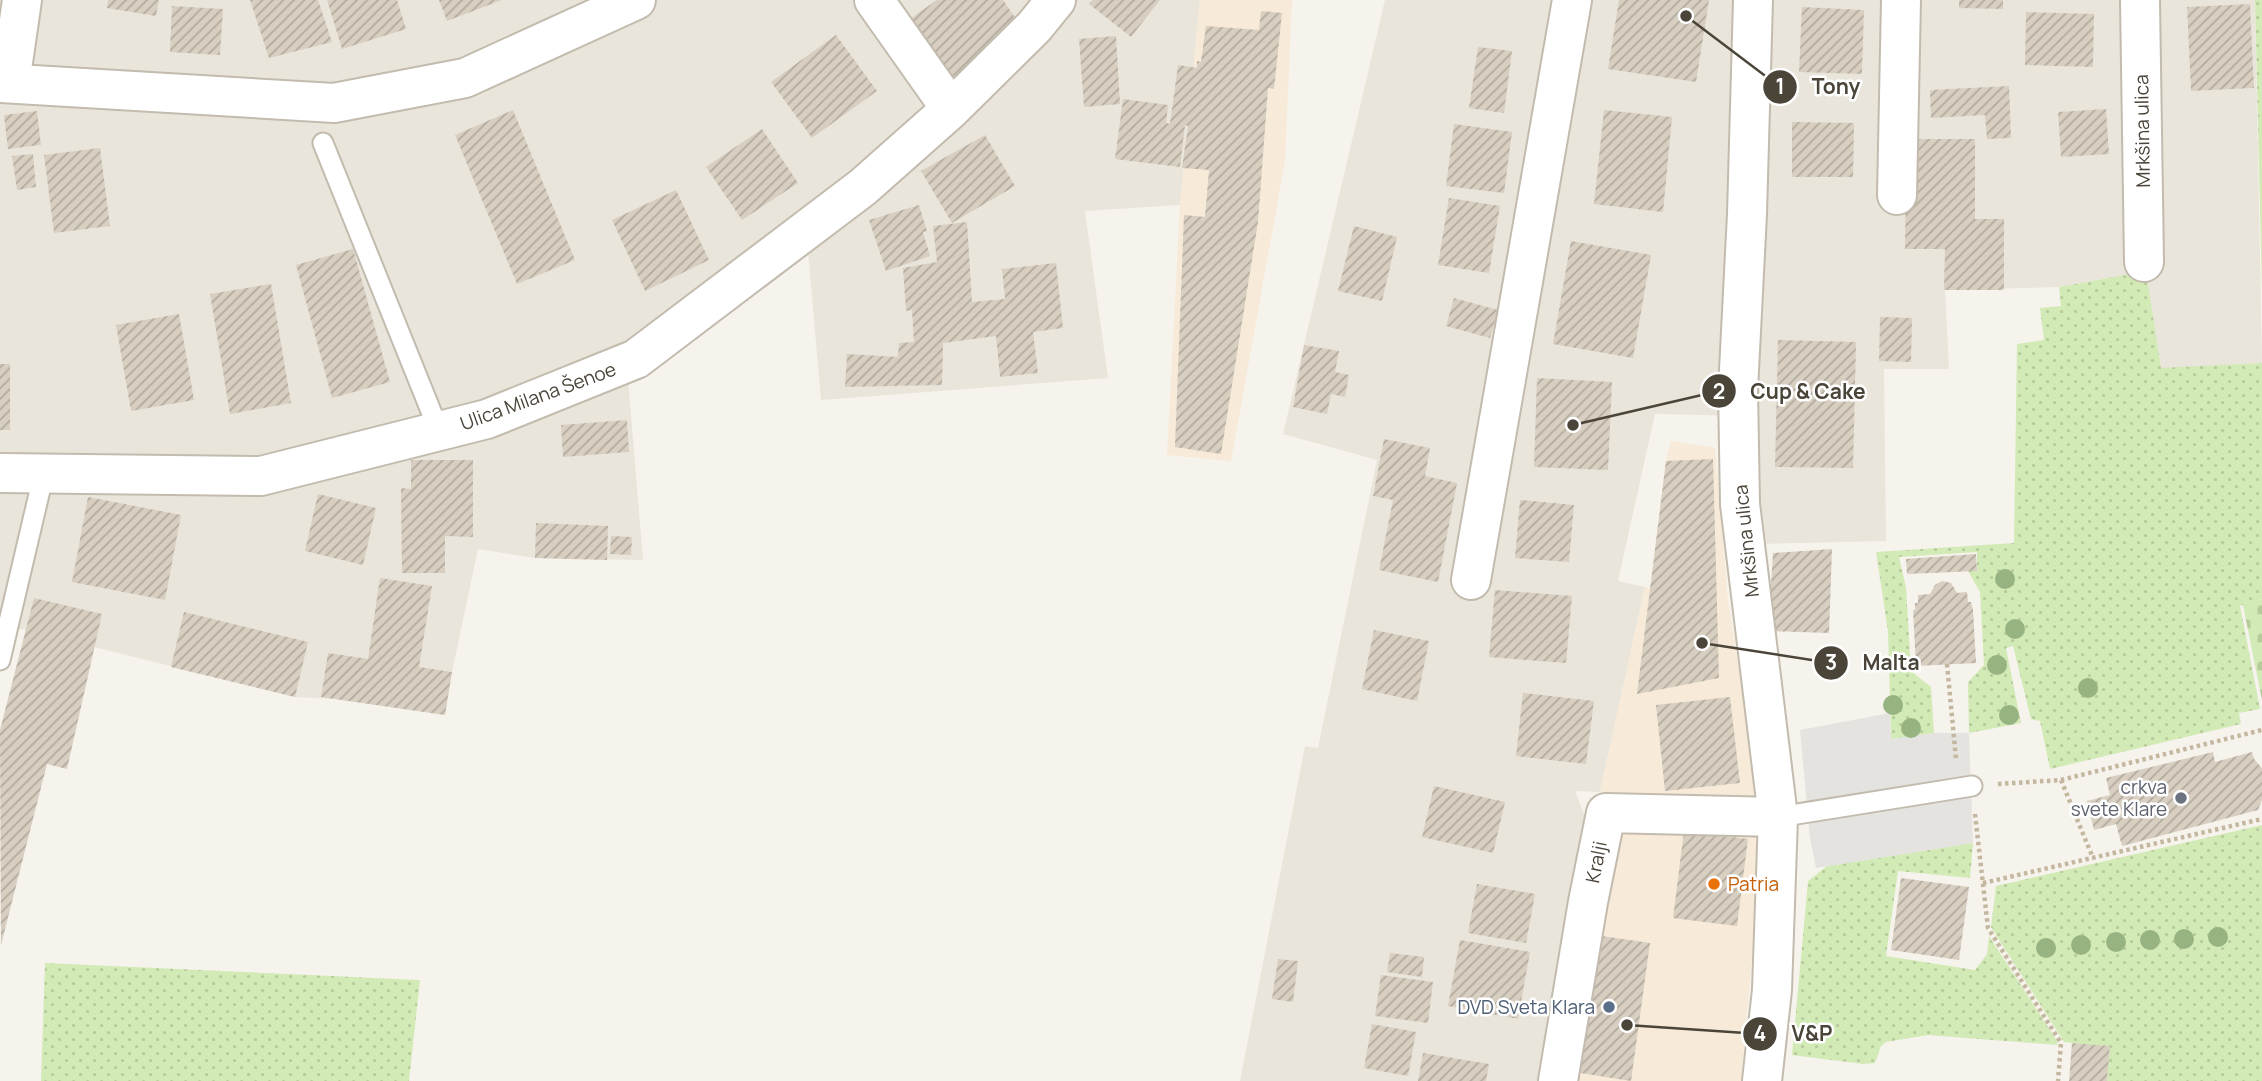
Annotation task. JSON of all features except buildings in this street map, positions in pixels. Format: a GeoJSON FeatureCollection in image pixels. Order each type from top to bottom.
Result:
{"type":"FeatureCollection","features":[{"type":"Feature","properties":{"kind":"street"},"geometry":{"type":"LineString","coordinates":[[22,0],[5,83],[334,103],[465,78],[636,0]]}},
{"type":"Feature","properties":{"kind":"street"},"geometry":{"type":"LineString","coordinates":[[874,0],[951,109]]}},
{"type":"Feature","properties":{"kind":"street","name":"Ulica Milana Šenoe"},"geometry":{"type":"LineString","coordinates":[[0,473],[261,476],[487,419],[636,359],[863,187],[951,109],[1034,27],[1056,0]]}},
{"type":"Feature","properties":{"kind":"street"},"geometry":{"type":"LineString","coordinates":[[1471,580],[1572,0]]}},
{"type":"Feature","properties":{"kind":"street","name":"Mrkšina ulica"},"geometry":{"type":"LineString","coordinates":[[1753,0],[1747,214],[1738,390],[1740,504],[1778,817],[1773,990],[1762,1081]]}},
{"type":"Feature","properties":{"kind":"street"},"geometry":{"type":"LineString","coordinates":[[1897,195],[1901,0]]}},
{"type":"Feature","properties":{"kind":"street","name":"Mrkšina ulica"},"geometry":{"type":"LineString","coordinates":[[2140,0],[2144,262]]}},
{"type":"Feature","properties":{"kind":"street","name":"Kralji"},"geometry":{"type":"LineString","coordinates":[[1558,1081],[1606,813],[1778,817]]}},
{"type":"Feature","properties":{"kind":"lane"},"geometry":{"type":"LineString","coordinates":[[323,143],[439,431]]}},
{"type":"Feature","properties":{"kind":"lane"},"geometry":{"type":"LineString","coordinates":[[0,660],[44,473]]}},
{"type":"Feature","properties":{"kind":"lane"},"geometry":{"type":"LineString","coordinates":[[1778,817],[1965,787]]}},
{"type":"Feature","properties":{"kind":"path"},"geometry":{"type":"LineString","coordinates":[[1947,664],[1988,928],[2062,1043],[2058,1081]]}},
{"type":"Feature","properties":{"kind":"path"},"geometry":{"type":"LineString","coordinates":[[1965,787],[2061,780],[2261,730],[2262,737]]}},
{"type":"Feature","properties":{"kind":"path"},"geometry":{"type":"LineString","coordinates":[[2061,780],[2093,858]]}},
{"type":"Feature","properties":{"kind":"path"},"geometry":{"type":"LineString","coordinates":[[1983,883],[2262,820]]}},
{"type":"Feature","properties":{"kind":"shaded area"},"geometry":{"type":"Polygon","coordinates":[[[0,0],[1200,0],[1180,205],[1085,211],[1108,378],[821,400],[808,251],[653,323],[625,342],[643,560],[535,558],[478,549],[445,715],[336,699],[295,697],[3,626],[0,639],[0,0]]]}},
{"type":"Feature","properties":{"kind":"shaded area"},"geometry":{"type":"Polygon","coordinates":[[[1200,0],[1292,0],[1285,161],[1231,461],[1167,455],[1180,205],[1200,0]]]}},
{"type":"Feature","properties":{"kind":"shaded area"},"geometry":{"type":"Polygon","coordinates":[[[1385,0],[2255,0],[2262,363],[2161,369],[2146,271],[2059,287],[1945,290],[1949,369],[1884,369],[1886,541],[1754,544],[1750,416],[1655,414],[1618,581],[1645,587],[1600,792],[1575,791],[1589,827],[1546,1081],[1240,1081],[1305,746],[1318,748],[1377,460],[1283,434],[1385,0]]]}},
{"type":"Feature","properties":{"kind":"shaded area"},"geometry":{"type":"Polygon","coordinates":[[[1671,441],[1715,448],[1728,601],[1760,801],[1763,876],[1753,946],[1741,1081],[1567,1081],[1609,794],[1600,792],[1645,587],[1650,588],[1666,461],[1671,441]]]}},
{"type":"Feature","properties":{"kind":"shaded area"},"geometry":{"type":"Polygon","coordinates":[[[1890,713],[1891,739],[1934,733],[1969,733],[1973,843],[1816,868],[1810,838],[1800,730],[1890,713]]]}},
{"type":"Feature","properties":{"kind":"green space"},"geometry":{"type":"Polygon","coordinates":[[[2255,0],[2262,0],[2262,292],[2255,0]]]}},
{"type":"Feature","properties":{"kind":"green space"},"geometry":{"type":"Polygon","coordinates":[[[2146,271],[2161,368],[2262,363],[2262,599],[2240,606],[2260,709],[2239,713],[2241,724],[2050,769],[2040,721],[2031,719],[2013,646],[2006,648],[2021,723],[1969,733],[1968,682],[1984,665],[1980,592],[1968,571],[1977,571],[1977,552],[1899,557],[1906,588],[1911,671],[1931,687],[1934,733],[1891,739],[1888,631],[1876,552],[2014,543],[2017,344],[2044,340],[2040,308],[2061,306],[2059,287],[2146,271]]]}},
{"type":"Feature","properties":{"kind":"green space"},"geometry":{"type":"Polygon","coordinates":[[[2262,599],[2262,700],[2243,605],[2262,599]]]}},
{"type":"Feature","properties":{"kind":"green space"},"geometry":{"type":"Polygon","coordinates":[[[2262,825],[2262,1081],[2107,1081],[2110,1047],[2064,1042],[1991,927],[1996,886],[2262,825]]]}},
{"type":"Feature","properties":{"kind":"green space"},"geometry":{"type":"Polygon","coordinates":[[[1973,843],[1970,878],[1898,871],[1886,956],[1975,970],[1987,954],[1989,936],[2057,1041],[2057,1045],[1928,1035],[1886,1042],[1881,1046],[1875,1063],[1863,1064],[1792,1055],[1808,881],[1827,866],[1973,843]]]}},
{"type":"Feature","properties":{"kind":"green space"},"geometry":{"type":"Polygon","coordinates":[[[45,963],[420,980],[409,1081],[41,1081],[45,963]]]}},
{"type":"Feature","properties":{"kind":"place","name":"Tony"},"geometry":{"type":"Point","coordinates":[1686,16]}},
{"type":"Feature","properties":{"kind":"place","name":"Cup & Cake"},"geometry":{"type":"Point","coordinates":[1573,425]}},
{"type":"Feature","properties":{"kind":"place","name":"Malta"},"geometry":{"type":"Point","coordinates":[1702,643]}},
{"type":"Feature","properties":{"kind":"place","name":"crkva svete Klare"},"geometry":{"type":"Point","coordinates":[2181,798]}},
{"type":"Feature","properties":{"kind":"place","name":"Patria"},"geometry":{"type":"Point","coordinates":[1714,884]}},
{"type":"Feature","properties":{"kind":"place","name":"DVD Sveta Klara"},"geometry":{"type":"Point","coordinates":[1609,1007]}},
{"type":"Feature","properties":{"kind":"place","name":"V&P"},"geometry":{"type":"Point","coordinates":[1627,1025]}}]}
